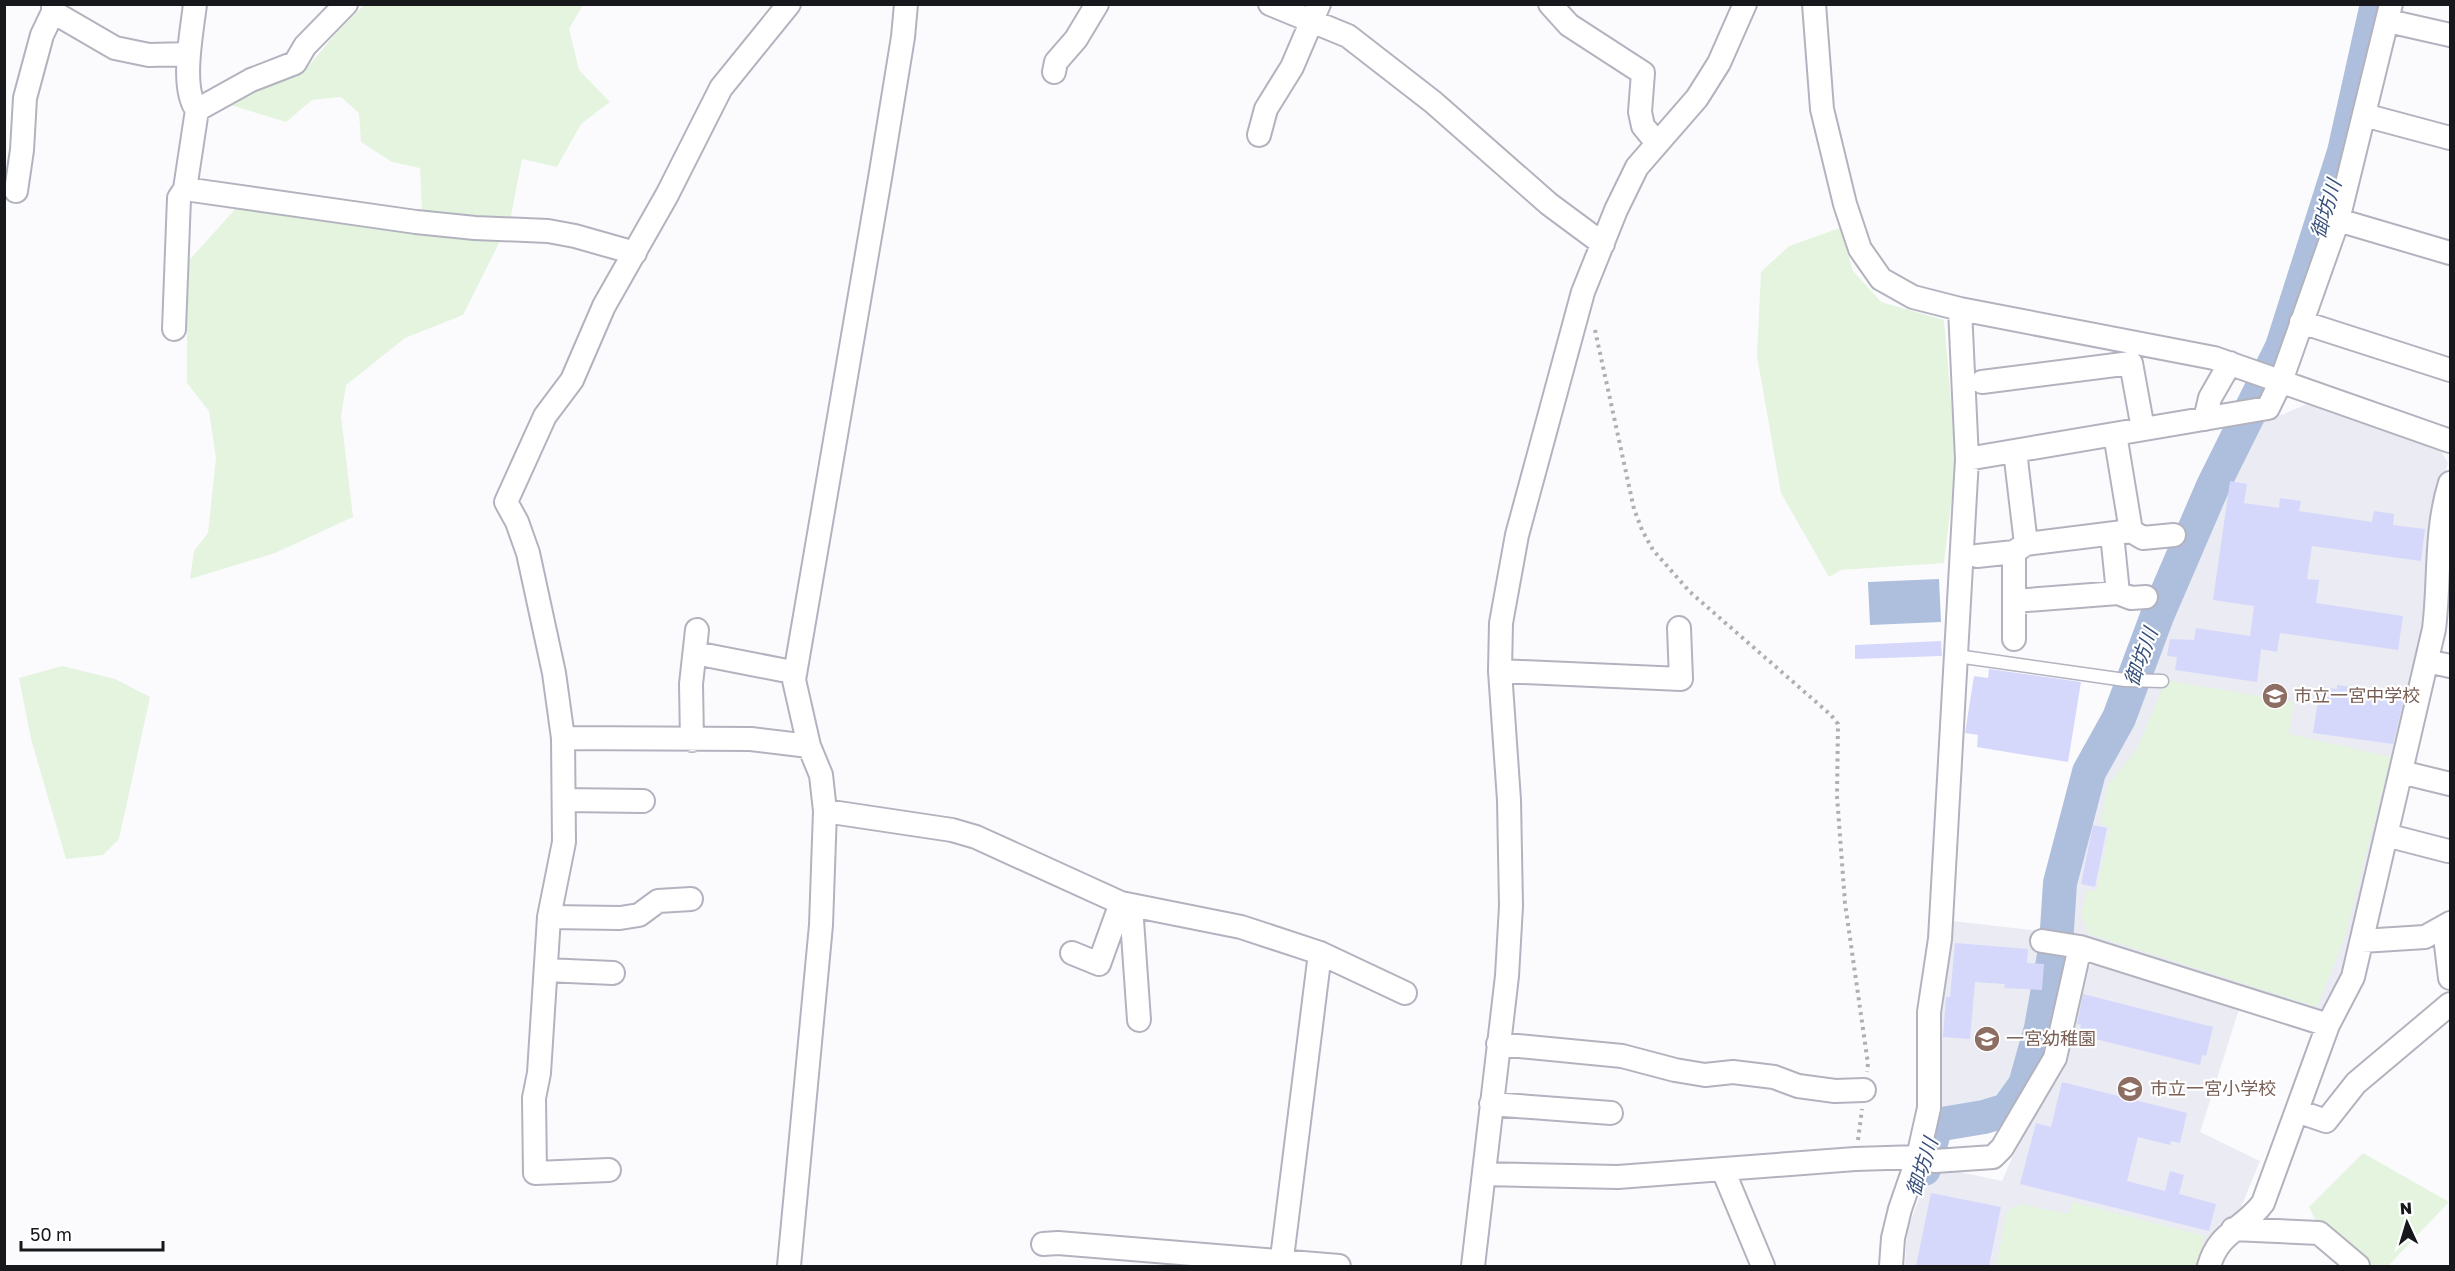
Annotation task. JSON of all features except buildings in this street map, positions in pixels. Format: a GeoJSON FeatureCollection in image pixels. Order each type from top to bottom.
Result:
{"type":"FeatureCollection","features":[{"type":"Feature","properties":{"kind":"street"},"geometry":{"type":"LineString","coordinates":[[195,4],[189,54],[190,102],[197,110]]}},
{"type":"Feature","properties":{"kind":"street"},"geometry":{"type":"LineString","coordinates":[[197,110],[251,81],[295,63],[305,46],[346,4]]}},
{"type":"Feature","properties":{"kind":"street"},"geometry":{"type":"LineString","coordinates":[[609,1170],[535,1173],[534,1098],[538,1073],[549,917],[564,842],[563,738],[554,673],[528,553],[517,522],[506,502],[545,416],[572,380],[604,306],[635,253],[721,87],[789,4]]}},
{"type":"Feature","properties":{"kind":"street"},"geometry":{"type":"LineString","coordinates":[[789,1266],[822,925],[825,811],[821,775],[809,746],[794,680],[878,190],[906,4]]}},
{"type":"Feature","properties":{"kind":"street"},"geometry":{"type":"LineString","coordinates":[[1054,72],[1056,62],[1076,39],[1097,4]]}},
{"type":"Feature","properties":{"kind":"street"},"geometry":{"type":"LineString","coordinates":[[1270,4],[1316,13],[1348,36],[1424,94],[1549,204],[1603,244]]}},
{"type":"Feature","properties":{"kind":"street"},"geometry":{"type":"LineString","coordinates":[[1550,4],[1569,25],[1643,73],[1640,112],[1643,126],[1657,143]]}},
{"type":"Feature","properties":{"kind":"street"},"geometry":{"type":"LineString","coordinates":[[1473,1266],[1507,976],[1511,906],[1509,800],[1500,671],[1501,622],[1517,535],[1583,292],[1616,210],[1637,167],[1697,98],[1719,63],[1745,4]]}},
{"type":"Feature","properties":{"kind":"street"},"geometry":{"type":"LineString","coordinates":[[1815,4],[1822,109],[1845,204],[1860,249],[1881,279],[1913,297],[1960,309],[2214,358],[2451,441]]}},
{"type":"Feature","properties":{"kind":"street"},"geometry":{"type":"LineString","coordinates":[[16,191],[22,150],[25,98],[42,35],[53,8],[115,48],[149,55],[189,54]]}},
{"type":"Feature","properties":{"kind":"street"},"geometry":{"type":"LineString","coordinates":[[1259,135],[1266,109],[1292,67],[1316,13]]}},
{"type":"Feature","properties":{"kind":"street"},"geometry":{"type":"LineString","coordinates":[[1974,458],[2268,408],[2272,378],[2301,322],[2338,220],[2389,13],[2451,35]]}},
{"type":"Feature","properties":{"kind":"street"},"geometry":{"type":"LineString","coordinates":[[174,329],[179,198],[184,189],[197,110]]}},
{"type":"Feature","properties":{"kind":"street"},"geometry":{"type":"LineString","coordinates":[[2364,115],[2451,138]]}},
{"type":"Feature","properties":{"kind":"street"},"geometry":{"type":"LineString","coordinates":[[184,189],[416,222],[475,228],[548,231],[635,253]]}},
{"type":"Feature","properties":{"kind":"street"},"geometry":{"type":"LineString","coordinates":[[2338,220],[2451,253]]}},
{"type":"Feature","properties":{"kind":"street"},"geometry":{"type":"LineString","coordinates":[[1891,1266],[1893,1238],[1900,1209],[1925,1158],[1929,1108],[1929,1012],[1940,939],[1964,656],[1974,458],[1960,309]]}},
{"type":"Feature","properties":{"kind":"street"},"geometry":{"type":"LineString","coordinates":[[2301,322],[2451,370]]}},
{"type":"Feature","properties":{"kind":"street"},"geometry":{"type":"LineString","coordinates":[[1982,382],[2131,363],[2143,429]]}},
{"type":"Feature","properties":{"kind":"street"},"geometry":{"type":"LineString","coordinates":[[2205,419],[2210,398],[2230,363]]}},
{"type":"Feature","properties":{"kind":"street"},"geometry":{"type":"LineString","coordinates":[[2115,434],[2121,532],[2118,593]]}},
{"type":"Feature","properties":{"kind":"street"},"geometry":{"type":"LineString","coordinates":[[2014,639],[2014,601],[2020,548],[2015,451]]}},
{"type":"Feature","properties":{"kind":"street"},"geometry":{"type":"LineString","coordinates":[[2209,1266],[2221,1240],[2254,1215],[2263,1203],[2328,1025],[2353,977],[2434,630],[2445,563],[2440,528],[2448,497]]}},
{"type":"Feature","properties":{"kind":"street"},"geometry":{"type":"LineString","coordinates":[[1977,556],[2121,532],[2143,538],[2174,535]]}},
{"type":"Feature","properties":{"kind":"street"},"geometry":{"type":"LineString","coordinates":[[2014,601],[2118,593],[2131,598],[2146,597]]}},
{"type":"Feature","properties":{"kind":"street"},"geometry":{"type":"LineString","coordinates":[[1500,671],[1681,679],[1679,628]]}},
{"type":"Feature","properties":{"kind":"street"},"geometry":{"type":"LineString","coordinates":[[692,740],[691,684],[697,630]]}},
{"type":"Feature","properties":{"kind":"street"},"geometry":{"type":"LineString","coordinates":[[695,653],[782,670]]}},
{"type":"Feature","properties":{"kind":"street"},"geometry":{"type":"LineString","coordinates":[[2427,661],[2451,666]]}},
{"type":"Feature","properties":{"kind":"street"},"geometry":{"type":"LineString","coordinates":[[563,738],[751,739],[809,746]]}},
{"type":"Feature","properties":{"kind":"street"},"geometry":{"type":"LineString","coordinates":[[2401,772],[2451,784]]}},
{"type":"Feature","properties":{"kind":"street"},"geometry":{"type":"LineString","coordinates":[[564,800],[643,801]]}},
{"type":"Feature","properties":{"kind":"street"},"geometry":{"type":"LineString","coordinates":[[825,811],[952,830],[976,837],[1126,905],[1241,927],[1320,953],[1405,993]]}},
{"type":"Feature","properties":{"kind":"street"},"geometry":{"type":"LineString","coordinates":[[2386,836],[2448,851]]}},
{"type":"Feature","properties":{"kind":"street"},"geometry":{"type":"LineString","coordinates":[[549,917],[620,918],[639,915],[658,901],[691,899]]}},
{"type":"Feature","properties":{"kind":"street"},"geometry":{"type":"LineString","coordinates":[[1072,953],[1099,964],[1126,905]]}},
{"type":"Feature","properties":{"kind":"street"},"geometry":{"type":"LineString","coordinates":[[1126,905],[1139,1020]]}},
{"type":"Feature","properties":{"kind":"street"},"geometry":{"type":"LineString","coordinates":[[2362,941],[2425,937],[2447,925],[2451,978]]}},
{"type":"Feature","properties":{"kind":"street"},"geometry":{"type":"LineString","coordinates":[[2042,940],[2073,946],[2328,1025]]}},
{"type":"Feature","properties":{"kind":"street"},"geometry":{"type":"LineString","coordinates":[[1484,1174],[1618,1177],[1855,1159],[1993,1157],[2002,1148],[2055,1058],[2073,946]]}},
{"type":"Feature","properties":{"kind":"street"},"geometry":{"type":"LineString","coordinates":[[1282,1263],[1320,953]]}},
{"type":"Feature","properties":{"kind":"street"},"geometry":{"type":"LineString","coordinates":[[546,970],[612,973]]}},
{"type":"Feature","properties":{"kind":"street"},"geometry":{"type":"LineString","coordinates":[[2297,1111],[2326,1120],[2356,1083],[2451,1004]]}},
{"type":"Feature","properties":{"kind":"street"},"geometry":{"type":"LineString","coordinates":[[1498,1044],[1622,1056],[1675,1070],[1705,1075],[1733,1072],[1774,1077],[1798,1086],[1835,1091],[1864,1090]]}},
{"type":"Feature","properties":{"kind":"street"},"geometry":{"type":"LineString","coordinates":[[1491,1104],[1611,1113]]}},
{"type":"Feature","properties":{"kind":"street"},"geometry":{"type":"LineString","coordinates":[[1723,1170],[1763,1266]]}},
{"type":"Feature","properties":{"kind":"street"},"geometry":{"type":"LineString","coordinates":[[2233,1229],[2319,1233],[2358,1266]]}},
{"type":"Feature","properties":{"kind":"street"},"geometry":{"type":"LineString","coordinates":[[1043,1244],[1058,1243],[1339,1266]]}},
{"type":"Feature","properties":{"kind":"lane"},"geometry":{"type":"LineString","coordinates":[[1964,656],[2125,680],[2162,681]]}},
{"type":"Feature","properties":{"kind":"path"},"geometry":{"type":"LineString","coordinates":[[1594,329],[1634,509],[1653,550],[1690,592],[1831,715],[1838,724],[1837,796],[1845,903],[1868,1064],[1855,1159]]}},
{"type":"Feature","properties":{"kind":"shaded area","name":"市立一宮中学校"},"geometry":{"type":"Polygon","coordinates":[[[2309,403],[2440,449],[2448,463],[2438,495],[2430,609],[2353,942],[2327,1009],[2315,1013],[2073,936],[2070,891],[2082,824],[2098,769],[2129,720],[2229,474],[2259,419],[2284,414],[2309,403]]]}},
{"type":"Feature","properties":{"kind":"shaded area","name":"一宮幼稚園"},"geometry":{"type":"Polygon","coordinates":[[[1952,921],[2050,932],[2042,1001],[2023,1076],[2009,1102],[1968,1115],[1940,1115],[1941,995],[1952,921]]]}},
{"type":"Feature","properties":{"kind":"shaded area","name":"市立一宮小学校"},"geometry":{"type":"Polygon","coordinates":[[[2096,961],[2240,1006],[2200,1132],[2260,1161],[2237,1217],[2201,1266],[1905,1266],[1907,1231],[1931,1166],[2002,1181],[2030,1117],[2085,971],[2096,961]]]}},
{"type":"Feature","properties":{"kind":"green space"},"geometry":{"type":"Polygon","coordinates":[[[365,4],[583,5],[569,29],[579,70],[610,102],[581,124],[557,167],[522,159],[510,221],[422,212],[420,168],[392,162],[361,142],[359,113],[341,97],[312,100],[286,122],[224,103],[302,74],[337,32],[365,4]]]}},
{"type":"Feature","properties":{"kind":"green space"},"geometry":{"type":"Polygon","coordinates":[[[237,207],[500,241],[463,315],[405,338],[346,385],[341,416],[353,517],[275,553],[190,579],[194,551],[208,533],[216,458],[209,411],[187,383],[184,266],[237,207]]]}},
{"type":"Feature","properties":{"kind":"green space"},"geometry":{"type":"Polygon","coordinates":[[[1840,228],[1853,271],[1881,302],[1944,320],[1956,461],[1944,563],[1841,570],[1829,577],[1781,493],[1757,356],[1761,272],[1789,246],[1840,228]]]}},
{"type":"Feature","properties":{"kind":"green space"},"geometry":{"type":"Polygon","coordinates":[[[62,666],[115,679],[150,697],[119,839],[103,855],[66,859],[31,739],[19,678],[62,666]]]}},
{"type":"Feature","properties":{"kind":"green space"},"geometry":{"type":"Polygon","coordinates":[[[2166,680],[2294,702],[2289,734],[2391,757],[2344,940],[2317,1007],[2089,934],[2081,915],[2087,890],[2096,891],[2110,827],[2100,824],[2108,785],[2137,749],[2166,680]]]}},
{"type":"Feature","properties":{"kind":"green space"},"geometry":{"type":"Polygon","coordinates":[[[2363,1153],[2449,1202],[2388,1266],[2359,1266],[2316,1221],[2309,1207],[2363,1153]]]}},
{"type":"Feature","properties":{"kind":"green space"},"geometry":{"type":"Polygon","coordinates":[[[2072,1202],[2205,1236],[2197,1266],[1996,1266],[2007,1211],[2020,1204],[2069,1214],[2072,1202]]]}},
{"type":"Feature","properties":{"kind":"water"},"geometry":{"type":"Polygon","coordinates":[[[1939,579],[1941,622],[1870,625],[1868,582],[1939,579]]]}},
{"type":"Feature","properties":{"kind":"waterway","name":"御坊川"},"geometry":{"type":"LineString","coordinates":[[1924,1169],[1936,1125],[1984,1117],[2007,1110],[2025,1085],[2041,1028],[2056,944],[2060,883],[2089,772],[2119,718],[2157,616],[2213,486],[2282,347],[2344,152],[2377,4]]}},
{"type":"Feature","properties":{"kind":"place","name":"市立一宮中学校"},"geometry":{"type":"Point","coordinates":[2275,696]}},
{"type":"Feature","properties":{"kind":"place","name":"一宮幼稚園"},"geometry":{"type":"Point","coordinates":[1987,1039]}},
{"type":"Feature","properties":{"kind":"place","name":"市立一宮小学校"},"geometry":{"type":"Point","coordinates":[2130,1089]}}]}
